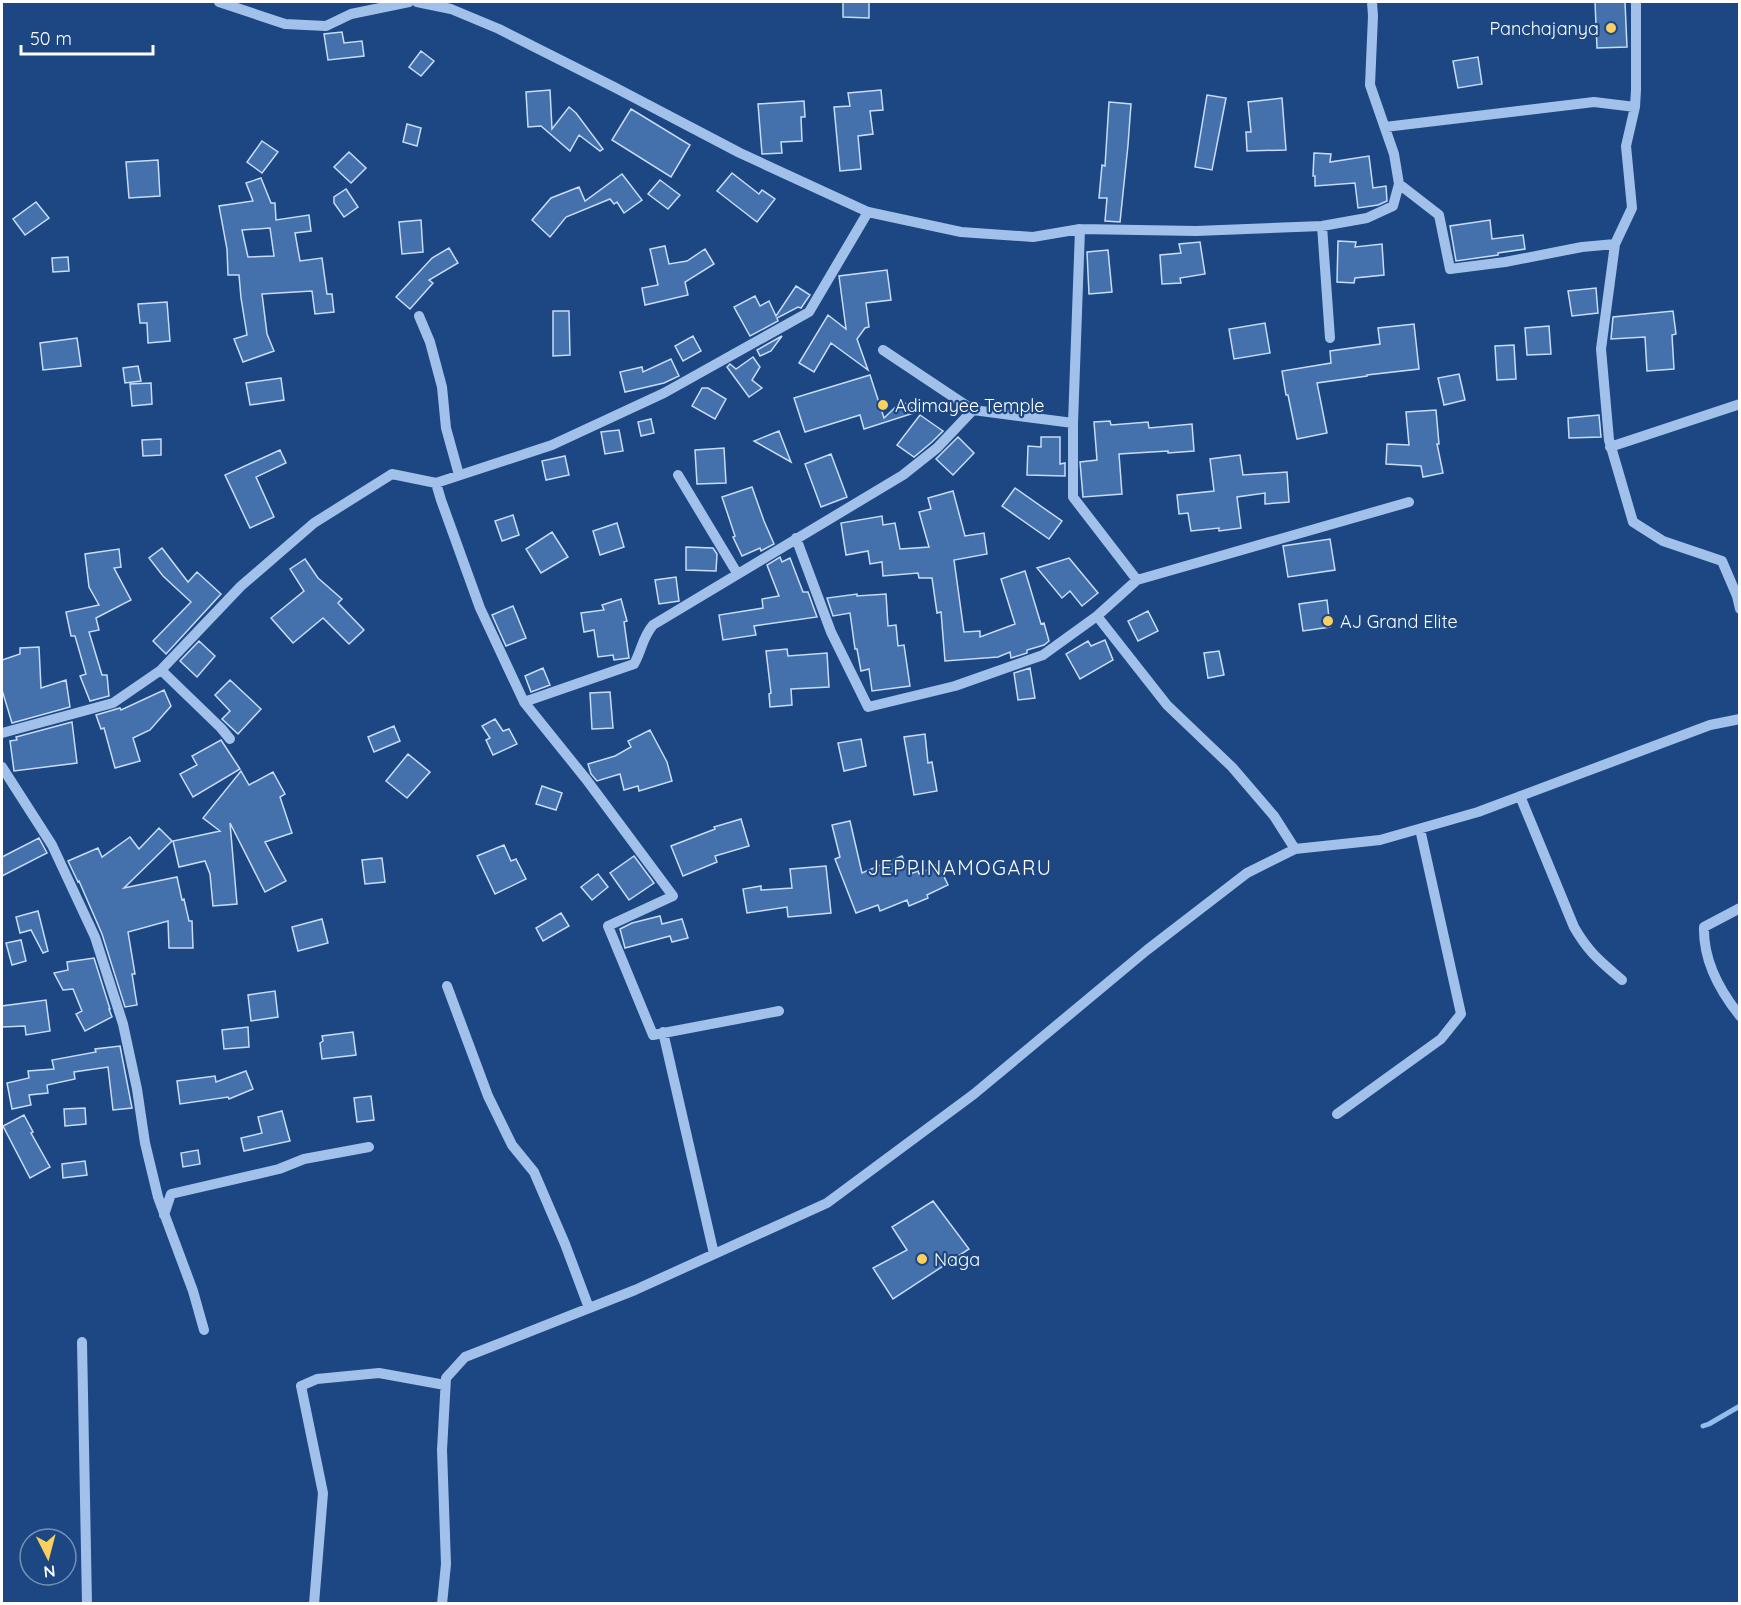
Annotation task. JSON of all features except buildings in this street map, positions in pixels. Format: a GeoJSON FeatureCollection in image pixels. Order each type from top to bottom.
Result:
{"type":"FeatureCollection","features":[{"type":"Feature","properties":{"kind":"street"},"geometry":{"type":"LineString","coordinates":[[219,2],[285,24],[326,26],[351,14],[409,2]]}},
{"type":"Feature","properties":{"kind":"street"},"geometry":{"type":"LineString","coordinates":[[417,2],[451,9],[500,29],[740,153],[868,212],[961,232],[1034,237],[1080,229],[1196,231],[1322,226],[1367,218],[1393,206],[1399,184],[1394,154],[1370,85],[1372,2]]}},
{"type":"Feature","properties":{"kind":"street"},"geometry":{"type":"LineString","coordinates":[[1636,2],[1635,107],[1626,146],[1632,208],[1614,244],[1601,349],[1608,440],[1633,522],[1663,542],[1722,561],[1740,609]]}},
{"type":"Feature","properties":{"kind":"street"},"geometry":{"type":"LineString","coordinates":[[1385,128],[1594,102],[1635,107]]}},
{"type":"Feature","properties":{"kind":"street"},"geometry":{"type":"LineString","coordinates":[[1399,184],[1438,215],[1450,269],[1505,262],[1582,247],[1614,244]]}},
{"type":"Feature","properties":{"kind":"street"},"geometry":{"type":"LineString","coordinates":[[2,733],[113,704],[161,670],[241,586],[314,523],[392,474],[436,483],[552,445],[654,398],[809,312],[868,212]]}},
{"type":"Feature","properties":{"kind":"street"},"geometry":{"type":"LineString","coordinates":[[1322,226],[1330,338]]}},
{"type":"Feature","properties":{"kind":"street"},"geometry":{"type":"LineString","coordinates":[[1080,229],[1073,423],[1073,497],[1137,580]]}},
{"type":"Feature","properties":{"kind":"street"},"geometry":{"type":"LineString","coordinates":[[419,316],[430,342],[442,387],[446,428],[459,475]]}},
{"type":"Feature","properties":{"kind":"street"},"geometry":{"type":"LineString","coordinates":[[883,350],[973,410],[1073,423]]}},
{"type":"Feature","properties":{"kind":"street"},"geometry":{"type":"LineString","coordinates":[[1610,447],[1740,404]]}},
{"type":"Feature","properties":{"kind":"street"},"geometry":{"type":"LineString","coordinates":[[524,702],[634,664],[645,634],[653,625],[903,475],[937,448],[973,410]]}},
{"type":"Feature","properties":{"kind":"street"},"geometry":{"type":"LineString","coordinates":[[678,475],[737,573]]}},
{"type":"Feature","properties":{"kind":"street"},"geometry":{"type":"LineString","coordinates":[[436,483],[480,608],[524,702],[586,779],[673,896],[608,926],[652,1035],[779,1011]]}},
{"type":"Feature","properties":{"kind":"street"},"geometry":{"type":"LineString","coordinates":[[796,538],[831,632],[868,707],[955,686],[1043,655],[1096,616],[1137,580],[1409,502]]}},
{"type":"Feature","properties":{"kind":"street"},"geometry":{"type":"LineString","coordinates":[[1096,616],[1167,705],[1232,767],[1274,816],[1295,849]]}},
{"type":"Feature","properties":{"kind":"street"},"geometry":{"type":"LineString","coordinates":[[161,670],[230,739]]}},
{"type":"Feature","properties":{"kind":"street"},"geometry":{"type":"LineString","coordinates":[[442,1604],[446,1564],[442,1450],[445,1385],[446,1378],[465,1357],[635,1290],[827,1203],[974,1094],[1147,950],[1246,873],[1295,849],[1380,840],[1478,812],[1710,724],[1740,719]]}},
{"type":"Feature","properties":{"kind":"street"},"geometry":{"type":"LineString","coordinates":[[2,767],[52,845],[95,937],[123,1024],[158,1197],[193,1291],[204,1330]]}},
{"type":"Feature","properties":{"kind":"street"},"geometry":{"type":"LineString","coordinates":[[1520,796],[1574,927],[1585,946],[1622,980]]}},
{"type":"Feature","properties":{"kind":"street"},"geometry":{"type":"LineString","coordinates":[[1336,1114],[1441,1039],[1461,1014],[1420,829]]}},
{"type":"Feature","properties":{"kind":"street"},"geometry":{"type":"LineString","coordinates":[[1740,908],[1704,927],[1705,950],[1717,983],[1740,1016]]}},
{"type":"Feature","properties":{"kind":"street"},"geometry":{"type":"LineString","coordinates":[[447,986],[488,1096],[512,1145],[534,1172],[589,1308]]}},
{"type":"Feature","properties":{"kind":"street"},"geometry":{"type":"LineString","coordinates":[[663,1032],[714,1254]]}},
{"type":"Feature","properties":{"kind":"street"},"geometry":{"type":"LineString","coordinates":[[165,1215],[171,1194],[279,1169],[304,1159],[369,1147]]}},
{"type":"Feature","properties":{"kind":"street"},"geometry":{"type":"LineString","coordinates":[[82,1342],[87,1604]]}},
{"type":"Feature","properties":{"kind":"street"},"geometry":{"type":"LineString","coordinates":[[314,1604],[323,1493],[301,1386],[317,1379],[379,1373],[445,1385]]}},
{"type":"Feature","properties":{"kind":"waterway"},"geometry":{"type":"LineString","coordinates":[[1703,1426],[1740,1406]]}},
{"type":"Feature","properties":{"kind":"place","name":"Panchajanya"},"geometry":{"type":"Point","coordinates":[1611,28]}},
{"type":"Feature","properties":{"kind":"place","name":"Adimayee Temple"},"geometry":{"type":"Point","coordinates":[883,405]}},
{"type":"Feature","properties":{"kind":"place","name":"AJ Grand Elite"},"geometry":{"type":"Point","coordinates":[1328,621]}},
{"type":"Feature","properties":{"kind":"place","name":"Naga"},"geometry":{"type":"Point","coordinates":[922,1259]}},
{"type":"Feature","properties":{"kind":"district","name":"JEPPINAMOGARU"},"geometry":{"type":"Point","coordinates":[960,867]}}]}
